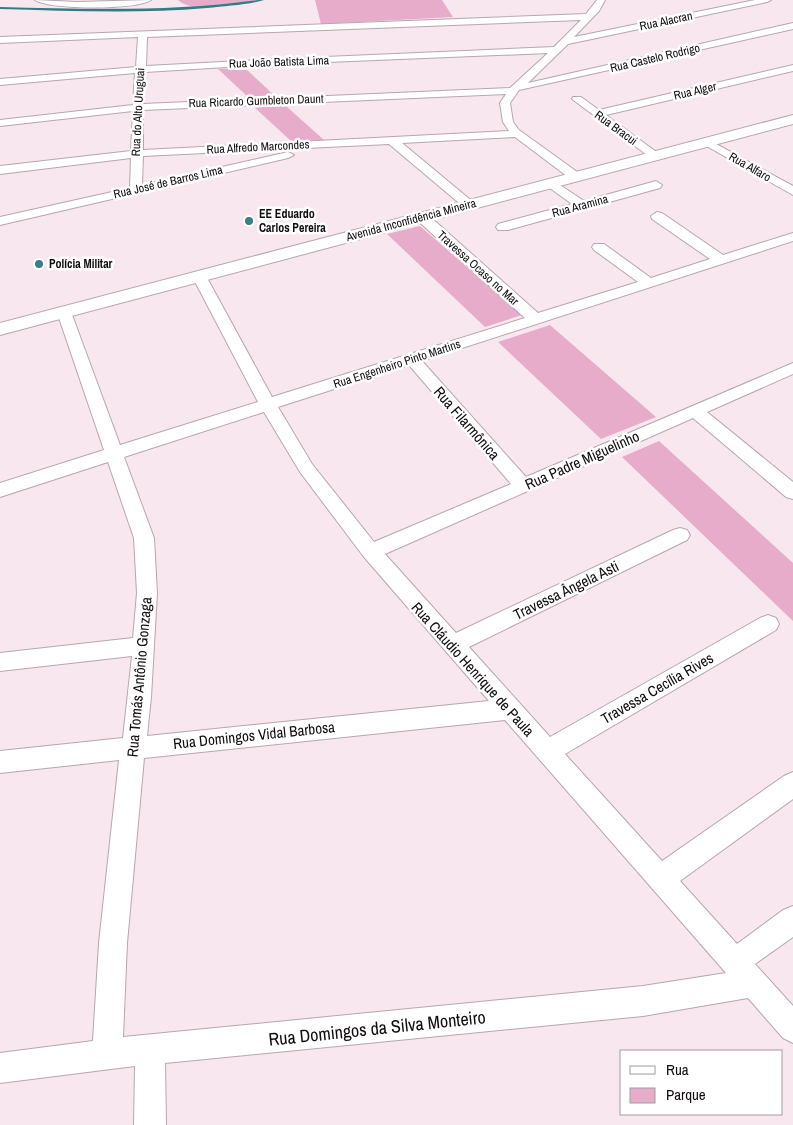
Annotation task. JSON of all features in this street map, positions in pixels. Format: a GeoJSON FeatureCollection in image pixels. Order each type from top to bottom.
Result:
{"type":"FeatureCollection","features":[{"type":"Feature","properties":{"kind":"street"},"geometry":{"type":"LineString","coordinates":[[39,0],[54,4],[143,0]]}},
{"type":"Feature","properties":{"kind":"street"},"geometry":{"type":"LineString","coordinates":[[576,177],[517,134],[508,122],[505,103],[515,90],[562,46],[603,0]]}},
{"type":"Feature","properties":{"kind":"street","name":"Rua Alacran"},"geometry":{"type":"LineString","coordinates":[[562,46],[767,0]]}},
{"type":"Feature","properties":{"kind":"street"},"geometry":{"type":"LineString","coordinates":[[0,40],[588,17]]}},
{"type":"Feature","properties":{"kind":"street","name":"Rua Castelo Rodrigo"},"geometry":{"type":"LineString","coordinates":[[515,90],[793,26]]}},
{"type":"Feature","properties":{"kind":"street","name":"Rua do Alto Uruguai"},"geometry":{"type":"LineString","coordinates":[[136,189],[142,35]]}},
{"type":"Feature","properties":{"kind":"street","name":"Rua João Batista Lima"},"geometry":{"type":"LineString","coordinates":[[0,82],[140,68],[562,46]]}},
{"type":"Feature","properties":{"kind":"street","name":"Rua Alger"},"geometry":{"type":"LineString","coordinates":[[597,114],[793,68]]}},
{"type":"Feature","properties":{"kind":"street","name":"Rua Ricardo Gumbleton Daunt"},"geometry":{"type":"LineString","coordinates":[[0,123],[138,107],[515,90]]}},
{"type":"Feature","properties":{"kind":"street","name":"Rua Bracui"},"geometry":{"type":"LineString","coordinates":[[577,99],[655,156]]}},
{"type":"Feature","properties":{"kind":"street","name":"Avenida Inconfidência Mineira"},"geometry":{"type":"LineString","coordinates":[[0,329],[707,142],[791,122]]}},
{"type":"Feature","properties":{"kind":"street","name":"Rua Alfredo Marcondes"},"geometry":{"type":"LineString","coordinates":[[0,170],[136,154],[517,134]]}},
{"type":"Feature","properties":{"kind":"street"},"geometry":{"type":"LineString","coordinates":[[391,140],[469,205]]}},
{"type":"Feature","properties":{"kind":"street","name":"Rua Alfaro"},"geometry":{"type":"LineString","coordinates":[[707,142],[793,191]]}},
{"type":"Feature","properties":{"kind":"street","name":"Rua José de Barros Lima"},"geometry":{"type":"LineString","coordinates":[[0,221],[336,143]]}},
{"type":"Feature","properties":{"kind":"street"},"geometry":{"type":"LineString","coordinates":[[551,183],[582,205]]}},
{"type":"Feature","properties":{"kind":"street","name":"Rua Aramina"},"geometry":{"type":"LineString","coordinates":[[502,227],[656,185]]}},
{"type":"Feature","properties":{"kind":"street"},"geometry":{"type":"LineString","coordinates":[[657,216],[721,260]]}},
{"type":"Feature","properties":{"kind":"street","name":"Travessa Ocaso no Mar"},"geometry":{"type":"LineString","coordinates":[[422,218],[535,319]]}},
{"type":"Feature","properties":{"kind":"street","name":"Rua Engenheiro Pinto Martins"},"geometry":{"type":"LineString","coordinates":[[0,490],[793,237]]}},
{"type":"Feature","properties":{"kind":"street"},"geometry":{"type":"LineString","coordinates":[[599,247],[649,283]]}},
{"type":"Feature","properties":{"kind":"street","name":"Rua Cláudio Henrique de Paula"},"geometry":{"type":"LineString","coordinates":[[198,276],[306,468],[370,552],[793,1028]]}},
{"type":"Feature","properties":{"kind":"street","name":"Rua Tomás Antônio Gonzaga"},"geometry":{"type":"LineString","coordinates":[[64,312],[144,538],[147,594],[144,646],[113,944],[107,1054]]}},
{"type":"Feature","properties":{"kind":"street","name":"Rua Filarmônica"},"geometry":{"type":"LineString","coordinates":[[412,359],[523,486]]}},
{"type":"Feature","properties":{"kind":"street","name":"Rua Padre Miguelinho"},"geometry":{"type":"LineString","coordinates":[[370,552],[695,411],[789,375]]}},
{"type":"Feature","properties":{"kind":"street"},"geometry":{"type":"LineString","coordinates":[[695,411],[793,492]]}},
{"type":"Feature","properties":{"kind":"street","name":"Travessa Ângela Asti"},"geometry":{"type":"LineString","coordinates":[[452,645],[680,535]]}},
{"type":"Feature","properties":{"kind":"street","name":"Travessa Cecília Rives"},"geometry":{"type":"LineString","coordinates":[[547,752],[768,624]]}},
{"type":"Feature","properties":{"kind":"street"},"geometry":{"type":"LineString","coordinates":[[0,662],[144,646]]}},
{"type":"Feature","properties":{"kind":"street","name":"Rua Domingos Vidal Barbosa"},"geometry":{"type":"LineString","coordinates":[[0,762],[509,709]]}},
{"type":"Feature","properties":{"kind":"street"},"geometry":{"type":"LineString","coordinates":[[660,879],[793,784]]}},
{"type":"Feature","properties":{"kind":"street"},"geometry":{"type":"LineString","coordinates":[[744,973],[793,920]]}},
{"type":"Feature","properties":{"kind":"street","name":"Rua Domingos da Silva Monteiro"},"geometry":{"type":"LineString","coordinates":[[0,1068],[107,1054],[643,1002],[744,973]]}},
{"type":"Feature","properties":{"kind":"street"},"geometry":{"type":"LineString","coordinates":[[150,1050],[150,1125]]}},
{"type":"Feature","properties":{"kind":"green space"},"geometry":{"type":"Polygon","coordinates":[[[178,0],[258,0],[217,7],[194,7],[178,0]]]}},
{"type":"Feature","properties":{"kind":"green space"},"geometry":{"type":"Polygon","coordinates":[[[315,0],[442,0],[453,17],[321,24],[315,0]]]}},
{"type":"Feature","properties":{"kind":"green space"},"geometry":{"type":"Polygon","coordinates":[[[245,68],[275,96],[248,97],[218,69],[245,68]]]}},
{"type":"Feature","properties":{"kind":"green space"},"geometry":{"type":"Polygon","coordinates":[[[286,106],[324,140],[291,141],[254,107],[286,106]]]}},
{"type":"Feature","properties":{"kind":"green space"},"geometry":{"type":"Polygon","coordinates":[[[420,226],[522,315],[485,327],[387,234],[420,226]]]}},
{"type":"Feature","properties":{"kind":"green space"},"geometry":{"type":"Polygon","coordinates":[[[550,325],[656,417],[601,439],[498,342],[550,325]]]}},
{"type":"Feature","properties":{"kind":"green space"},"geometry":{"type":"Polygon","coordinates":[[[659,441],[793,563],[793,621],[622,457],[659,441]]]}},
{"type":"Feature","properties":{"kind":"waterway"},"geometry":{"type":"LineString","coordinates":[[0,8],[165,10],[231,5],[263,0]]}},
{"type":"Feature","properties":{"kind":"place","name":"EE Eduardo Carlos Pereira"},"geometry":{"type":"Point","coordinates":[249,221]}},
{"type":"Feature","properties":{"kind":"place","name":"Polícia Militar"},"geometry":{"type":"Point","coordinates":[39,264]}}]}
